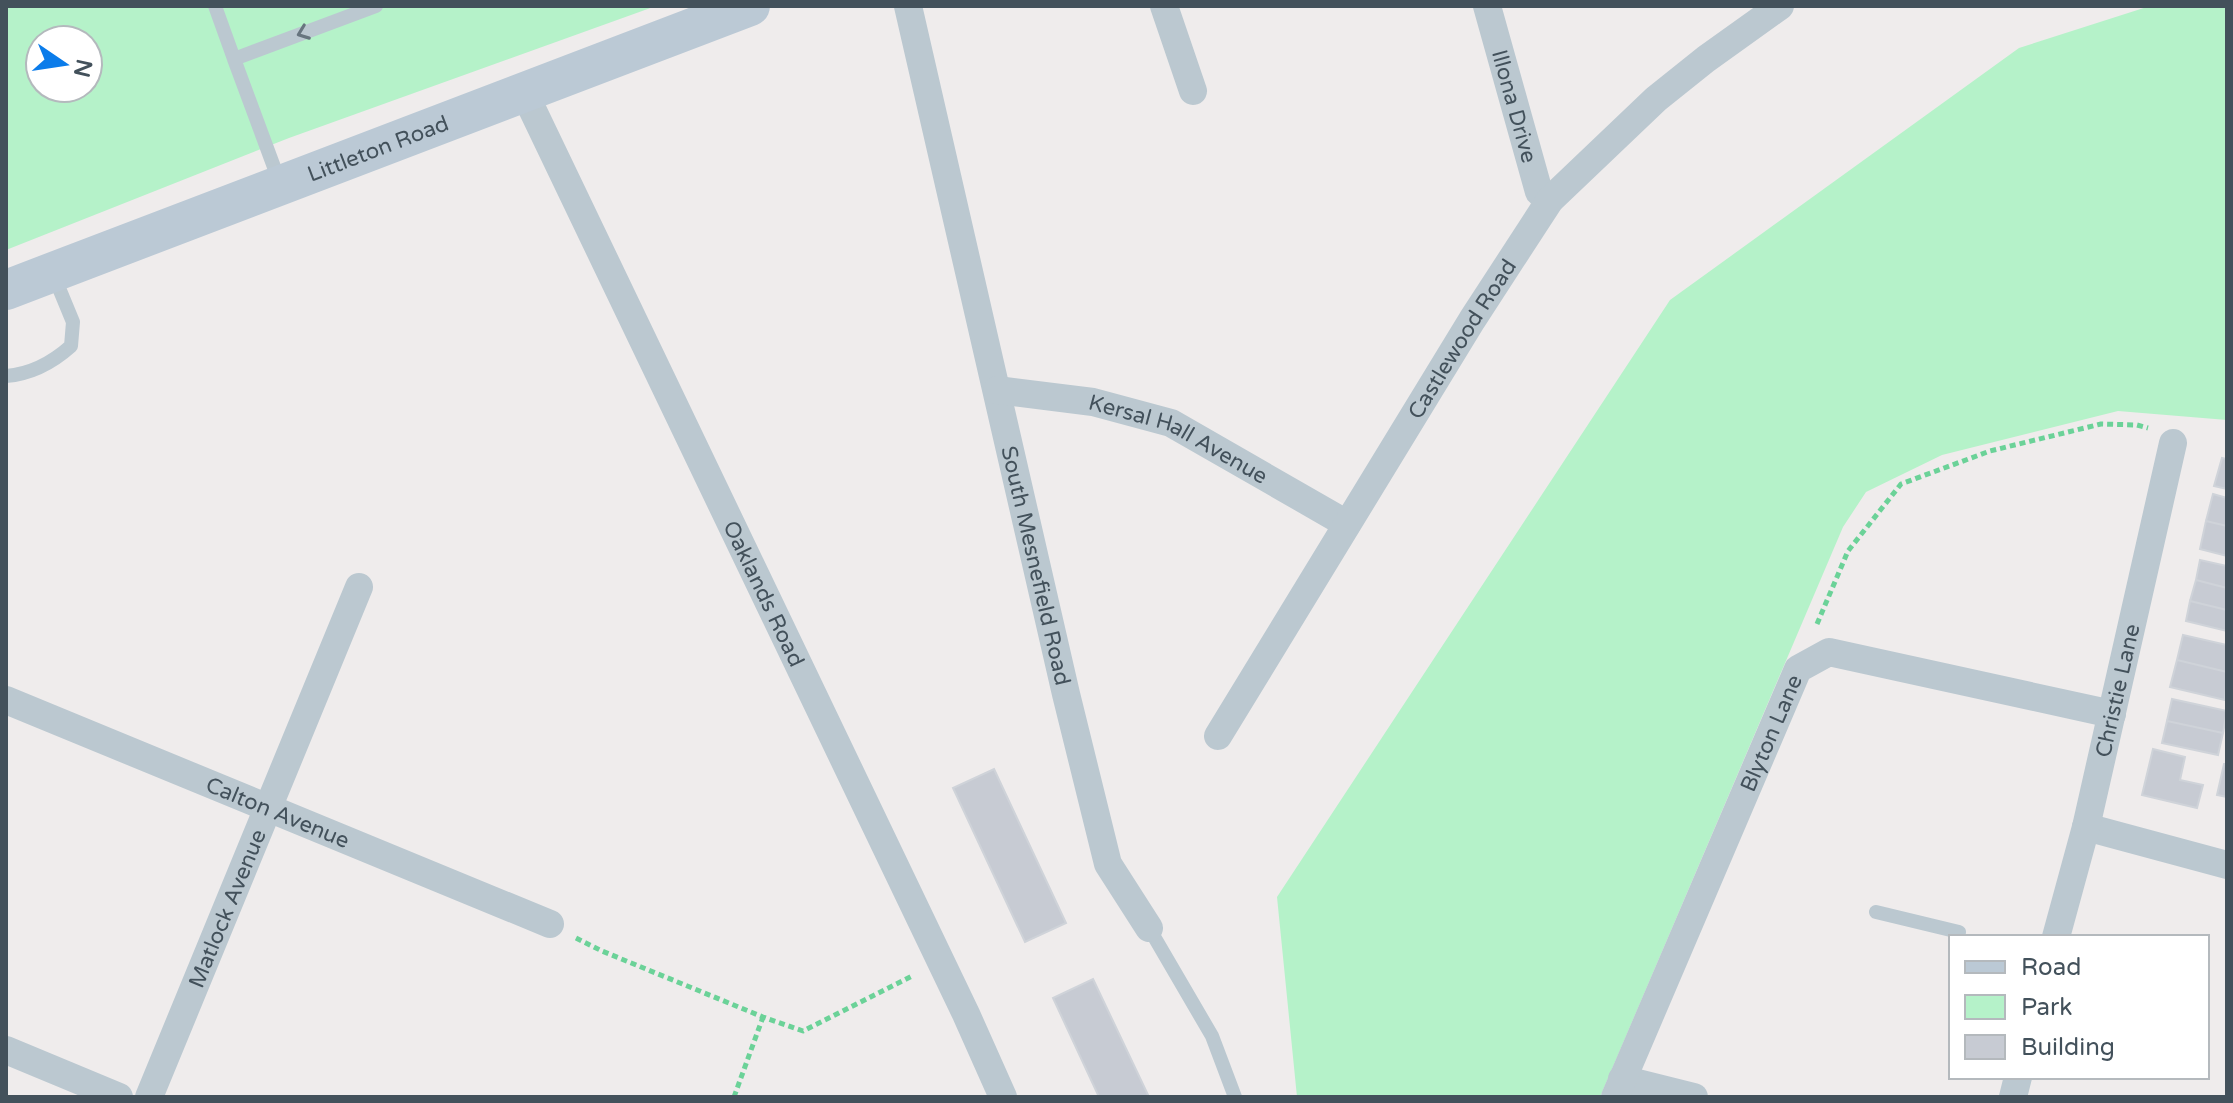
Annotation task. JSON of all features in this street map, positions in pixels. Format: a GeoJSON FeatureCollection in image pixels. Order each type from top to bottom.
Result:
{"type":"FeatureCollection","features":[{"type":"Feature","properties":{"kind":"street","name":"Littleton Road"},"geometry":{"type":"LineString","coordinates":[[6,290],[750,6]]}},
{"type":"Feature","properties":{"kind":"street","name":"South Mesnefield Road"},"geometry":{"type":"LineString","coordinates":[[908,6],[1108,864],[1149,928]]}},
{"type":"Feature","properties":{"kind":"street"},"geometry":{"type":"LineString","coordinates":[[1164,6],[1193,91]]}},
{"type":"Feature","properties":{"kind":"street","name":"Illona Drive"},"geometry":{"type":"LineString","coordinates":[[1487,6],[1539,192],[1550,200]]}},
{"type":"Feature","properties":{"kind":"street","name":"Castlewood Road"},"geometry":{"type":"LineString","coordinates":[[1218,736],[1472,320],[1550,200],[1656,99],[1780,6]]}},
{"type":"Feature","properties":{"kind":"street","name":"Oaklands Road"},"geometry":{"type":"LineString","coordinates":[[524,92],[1003,1097]]}},
{"type":"Feature","properties":{"kind":"street","name":"Kersal Hall Avenue"},"geometry":{"type":"LineString","coordinates":[[997,390],[1093,402],[1171,423],[1347,524]]}},
{"type":"Feature","properties":{"kind":"street","name":"Christie Lane"},"geometry":{"type":"LineString","coordinates":[[2057,935],[2086,827],[2173,443]]}},
{"type":"Feature","properties":{"kind":"street","name":"Matlock Avenue"},"geometry":{"type":"LineString","coordinates":[[149,1097],[359,587]]}},
{"type":"Feature","properties":{"kind":"street","name":"Blyton Lane"},"geometry":{"type":"LineString","coordinates":[[1619,1088],[1798,669],[1829,652],[2112,714]]}},
{"type":"Feature","properties":{"kind":"street","name":"Calton Avenue"},"geometry":{"type":"LineString","coordinates":[[6,700],[550,924]]}},
{"type":"Feature","properties":{"kind":"street"},"geometry":{"type":"LineString","coordinates":[[2086,827],[2227,865]]}},
{"type":"Feature","properties":{"kind":"street"},"geometry":{"type":"LineString","coordinates":[[6,1050],[119,1097]]}},
{"type":"Feature","properties":{"kind":"street"},"geometry":{"type":"LineString","coordinates":[[1619,1088],[1694,1097]]}},
{"type":"Feature","properties":{"kind":"lane"},"geometry":{"type":"LineString","coordinates":[[215,6],[274,167],[284,186]]}},
{"type":"Feature","properties":{"kind":"lane"},"geometry":{"type":"LineString","coordinates":[[234,59],[376,6]]}},
{"type":"Feature","properties":{"kind":"lane"},"geometry":{"type":"LineString","coordinates":[[6,376],[37,370],[54,361],[71,346],[73,322],[52,273]]}},
{"type":"Feature","properties":{"kind":"lane"},"geometry":{"type":"LineString","coordinates":[[1876,912],[1959,932]]}},
{"type":"Feature","properties":{"kind":"lane","name":"South Mesnefield Road"},"geometry":{"type":"LineString","coordinates":[[1149,928],[1212,1036],[1235,1097]]}},
{"type":"Feature","properties":{"kind":"path"},"geometry":{"type":"LineString","coordinates":[[1798,669],[1848,551],[1901,484],[1990,451],[2101,424],[2137,425],[2162,433],[2173,443]]}},
{"type":"Feature","properties":{"kind":"path"},"geometry":{"type":"LineString","coordinates":[[550,924],[602,951],[803,1031],[940,962]]}},
{"type":"Feature","properties":{"kind":"path"},"geometry":{"type":"LineString","coordinates":[[734,1097],[763,1017]]}},
{"type":"Feature","properties":{"kind":"green space"},"geometry":{"type":"Polygon","coordinates":[[[6,6],[656,6],[289,138],[6,250],[6,6]]]}},
{"type":"Feature","properties":{"kind":"green space"},"geometry":{"type":"Polygon","coordinates":[[[2150,6],[2227,6],[2227,420],[2118,411],[1942,455],[1866,492],[1843,527],[1600,1097],[1297,1097],[1277,897],[1670,300],[2019,48],[2150,6]]]}},
{"type":"Feature","properties":{"kind":"building"},"geometry":{"type":"Polygon","coordinates":[[[2222,458],[2227,459],[2227,489],[2214,486],[2222,458]]]}},
{"type":"Feature","properties":{"kind":"building"},"geometry":{"type":"Polygon","coordinates":[[[2213,494],[2227,498],[2227,526],[2206,521],[2213,494]]]}},
{"type":"Feature","properties":{"kind":"building"},"geometry":{"type":"Polygon","coordinates":[[[2206,521],[2227,526],[2227,556],[2200,549],[2206,521]]]}},
{"type":"Feature","properties":{"kind":"building"},"geometry":{"type":"Polygon","coordinates":[[[2200,560],[2227,566],[2227,588],[2196,580],[2200,560]]]}},
{"type":"Feature","properties":{"kind":"building"},"geometry":{"type":"Polygon","coordinates":[[[2196,580],[2227,588],[2227,610],[2190,601],[2196,580]]]}},
{"type":"Feature","properties":{"kind":"building"},"geometry":{"type":"Polygon","coordinates":[[[2190,601],[2227,610],[2227,631],[2186,621],[2190,601]]]}},
{"type":"Feature","properties":{"kind":"building"},"geometry":{"type":"Polygon","coordinates":[[[2183,635],[2227,645],[2227,672],[2177,660],[2183,635]]]}},
{"type":"Feature","properties":{"kind":"building"},"geometry":{"type":"Polygon","coordinates":[[[2177,660],[2227,672],[2225,700],[2170,687],[2177,660]]]}},
{"type":"Feature","properties":{"kind":"building"},"geometry":{"type":"Polygon","coordinates":[[[2172,699],[2227,711],[2223,733],[2167,721],[2172,699]]]}},
{"type":"Feature","properties":{"kind":"building"},"geometry":{"type":"Polygon","coordinates":[[[2167,721],[2223,733],[2218,755],[2162,743],[2167,721]]]}},
{"type":"Feature","properties":{"kind":"building"},"geometry":{"type":"Polygon","coordinates":[[[2153,749],[2185,757],[2180,780],[2203,785],[2197,808],[2142,795],[2153,749]]]}},
{"type":"Feature","properties":{"kind":"building"},"geometry":{"type":"Polygon","coordinates":[[[2224,764],[2227,764],[2227,797],[2217,795],[2224,764]]]}},
{"type":"Feature","properties":{"kind":"building"},"geometry":{"type":"Polygon","coordinates":[[[994,769],[1066,923],[1025,942],[953,788],[994,769]]]}},
{"type":"Feature","properties":{"kind":"building"},"geometry":{"type":"Polygon","coordinates":[[[1093,979],[1149,1097],[1099,1097],[1053,998],[1093,979]]]}}]}
